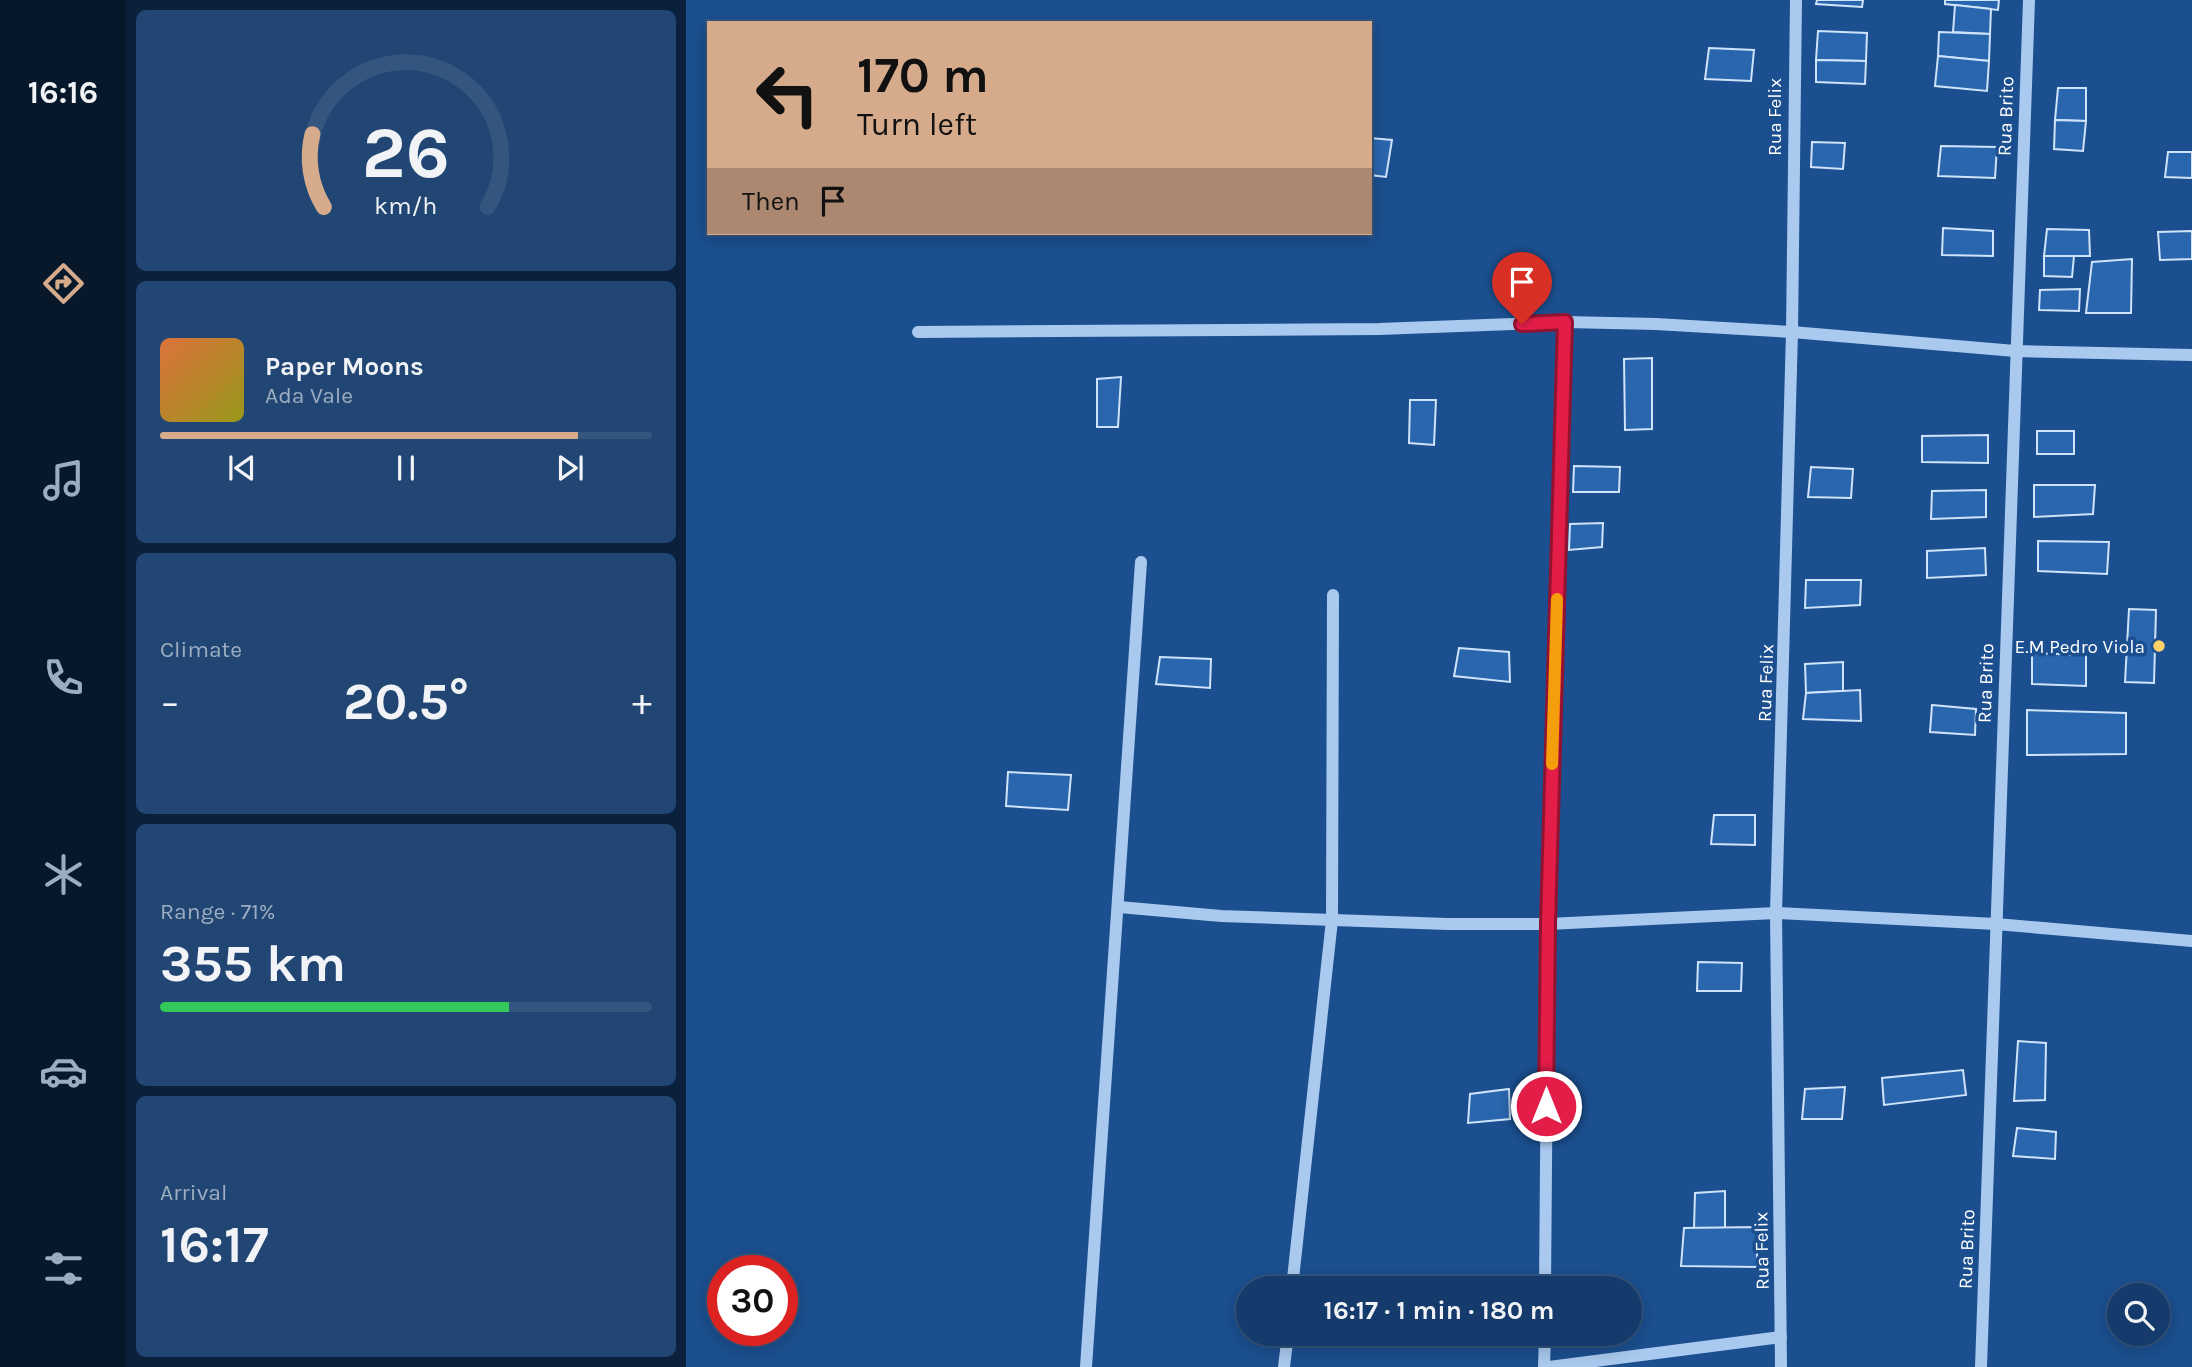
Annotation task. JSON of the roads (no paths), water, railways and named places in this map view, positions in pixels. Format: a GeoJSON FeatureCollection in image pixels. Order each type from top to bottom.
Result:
{"type":"FeatureCollection","features":[{"type":"Feature","properties":{"kind":"street","name":"Rua Felix"},"geometry":{"type":"LineString","coordinates":[[1781,1367],[1776,913],[1793,332],[1796,0]]}},
{"type":"Feature","properties":{"kind":"street","name":"Rua Brito"},"geometry":{"type":"LineString","coordinates":[[1981,1367],[2029,0]]}},
{"type":"Feature","properties":{"kind":"street"},"geometry":{"type":"LineString","coordinates":[[1545,1276],[1548,924],[1565,322]]}},
{"type":"Feature","properties":{"kind":"street"},"geometry":{"type":"LineString","coordinates":[[918,332],[1378,329],[1565,322],[1793,332],[2015,351],[2192,355]]}},
{"type":"Feature","properties":{"kind":"street"},"geometry":{"type":"LineString","coordinates":[[1086,1367],[1119,907],[1140,562]]}},
{"type":"Feature","properties":{"kind":"street"},"geometry":{"type":"LineString","coordinates":[[1293,1276],[1332,920],[1333,595]]}},
{"type":"Feature","properties":{"kind":"street"},"geometry":{"type":"LineString","coordinates":[[1119,907],[1221,916],[1548,924],[1776,913],[1996,924],[2192,941]]}},
{"type":"Feature","properties":{"kind":"street"},"geometry":{"type":"LineString","coordinates":[[1546,1346],[1547,1367],[1781,1337]]}},
{"type":"Feature","properties":{"kind":"street"},"geometry":{"type":"LineString","coordinates":[[1284,1367],[1287,1346]]}},
{"type":"Feature","properties":{"kind":"place","name":"E.M Pedro Viola"},"geometry":{"type":"Point","coordinates":[2159,646]}}]}
